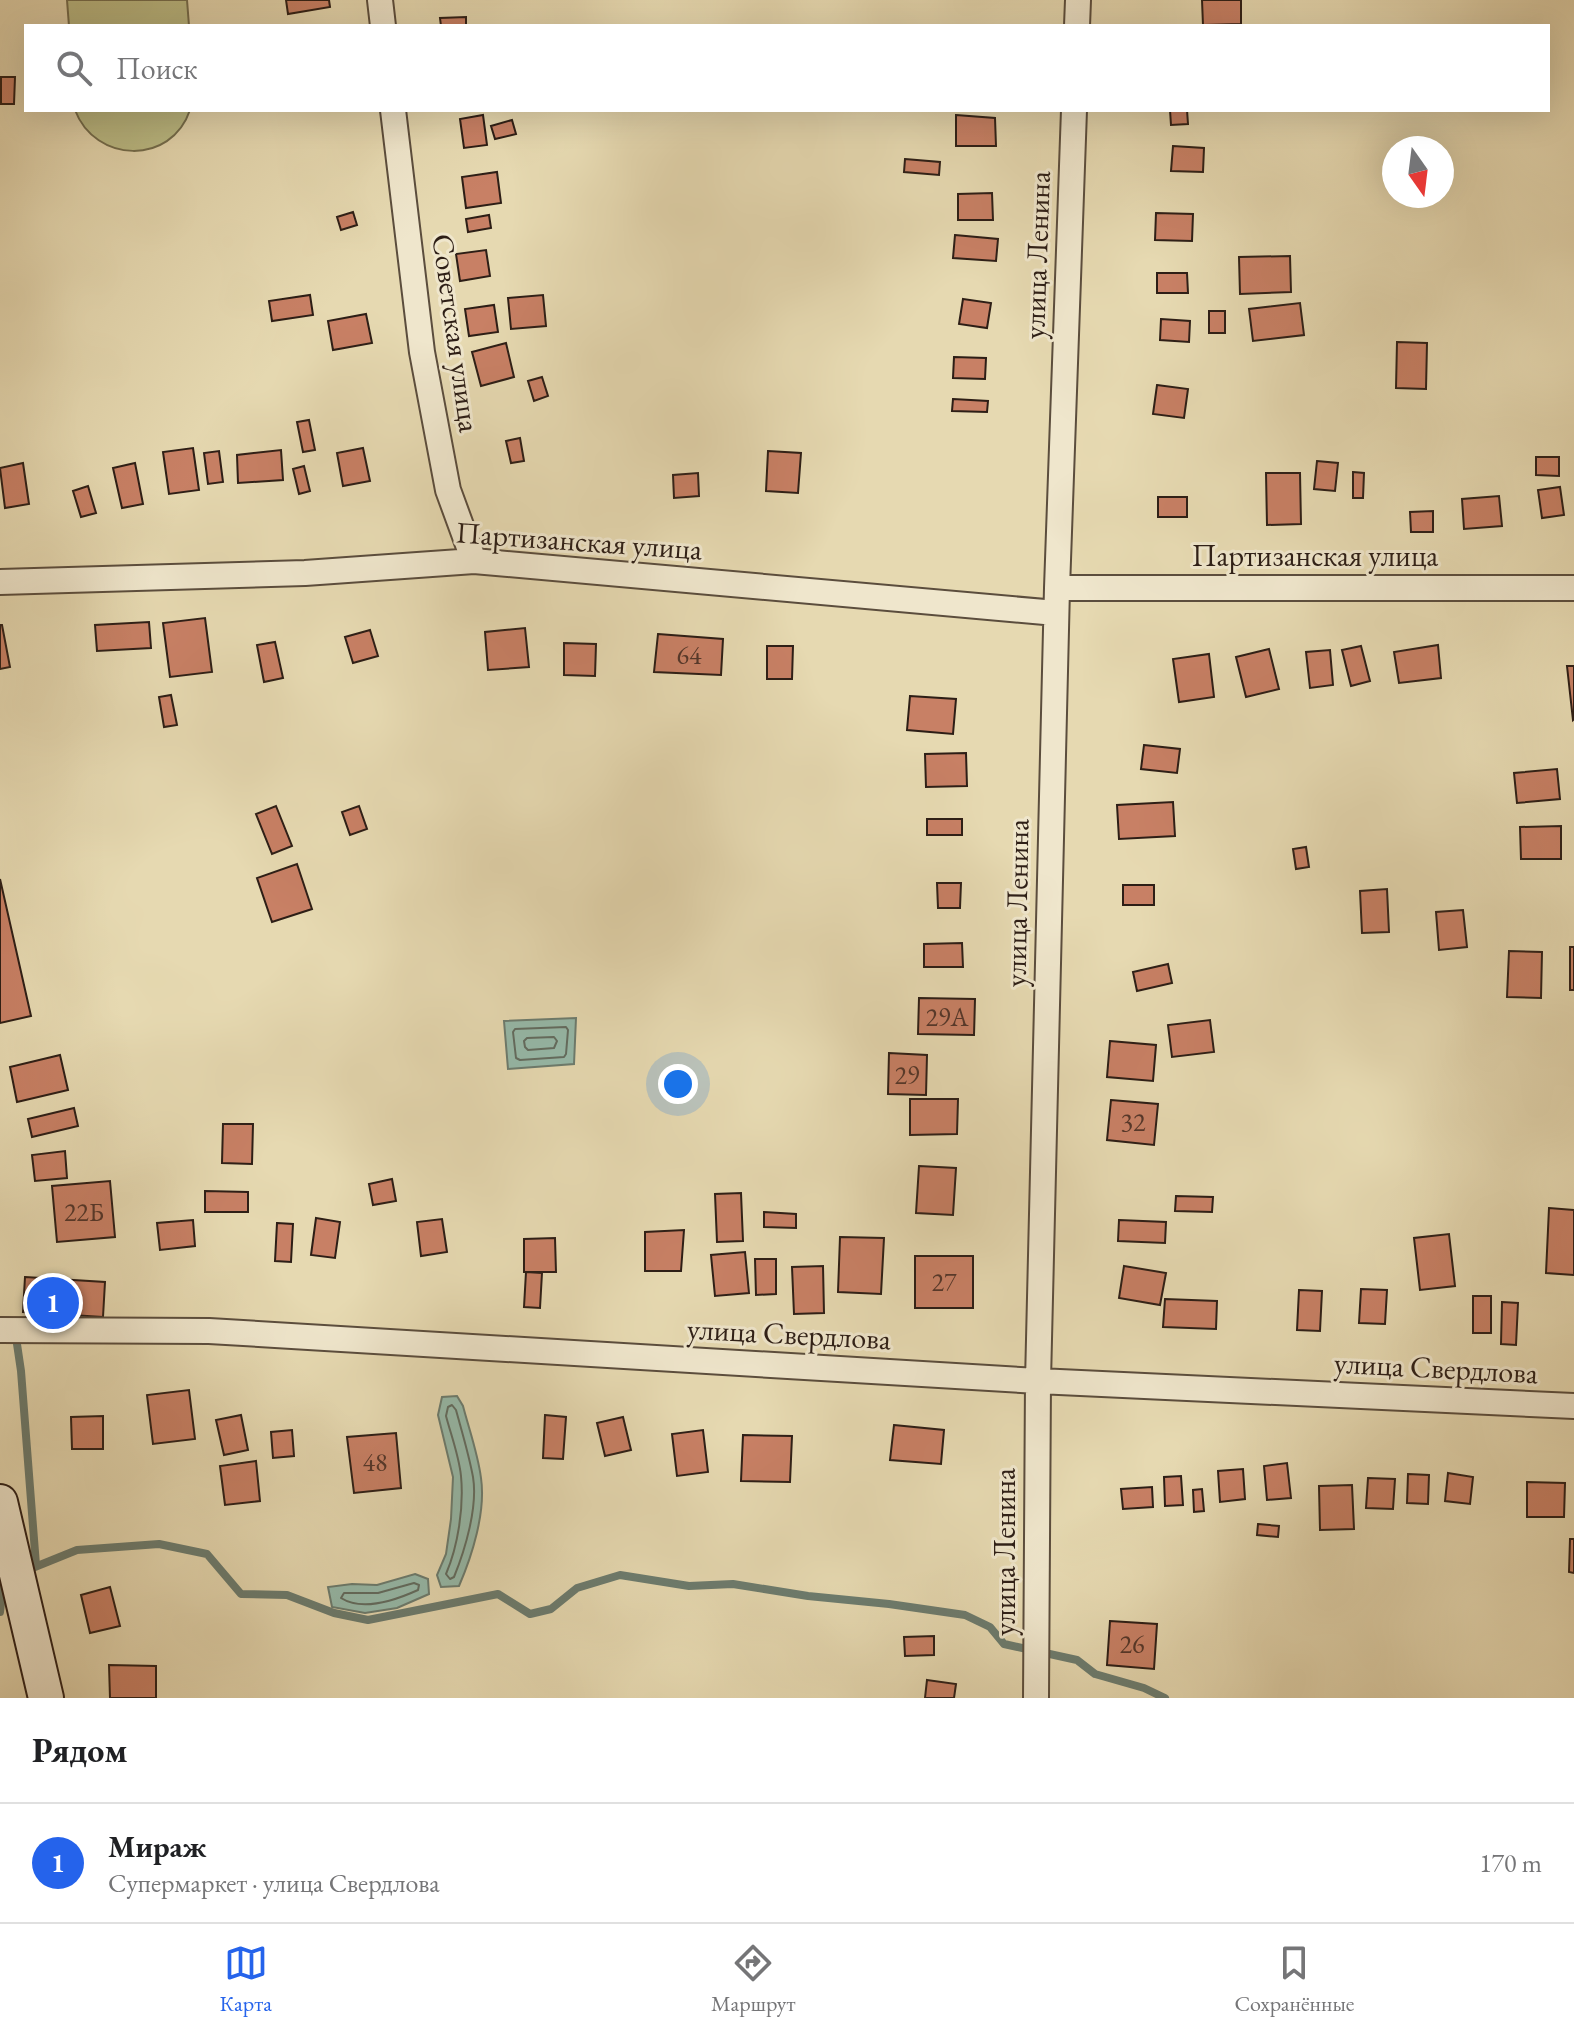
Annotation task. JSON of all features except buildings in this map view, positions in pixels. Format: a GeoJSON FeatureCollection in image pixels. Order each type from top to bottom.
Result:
{"type":"FeatureCollection","features":[{"type":"Feature","properties":{"kind":"main road"},"geometry":{"type":"LineString","coordinates":[[0,1502],[46,1698]]}},
{"type":"Feature","properties":{"kind":"street"},"geometry":{"type":"LineString","coordinates":[[380,0],[383,24]]}},
{"type":"Feature","properties":{"kind":"street"},"geometry":{"type":"LineString","coordinates":[[1077,24],[1078,0]]}},
{"type":"Feature","properties":{"kind":"street","name":"Советская улица"},"geometry":{"type":"LineString","coordinates":[[393,112],[422,352],[448,490],[474,561]]}},
{"type":"Feature","properties":{"kind":"street","name":"улица Ленина"},"geometry":{"type":"LineString","coordinates":[[1035,1693],[1038,1381],[1056,600],[1074,112]]}},
{"type":"Feature","properties":{"kind":"street","name":"Партизанская улица"},"geometry":{"type":"LineString","coordinates":[[0,582],[305,573],[474,561],[1056,600],[1574,588]]}},
{"type":"Feature","properties":{"kind":"street","name":"улица Свердлова"},"geometry":{"type":"LineString","coordinates":[[0,1330],[209,1331],[1038,1381],[1574,1406]]}},
{"type":"Feature","properties":{"kind":"green space"},"geometry":{"type":"Polygon","coordinates":[[[67,0],[187,0],[189,24],[69,24],[67,0]]]}},
{"type":"Feature","properties":{"kind":"green space"},"geometry":{"type":"Polygon","coordinates":[[[76,112],[189,112],[180,128],[167,141],[151,149],[133,151],[115,148],[85,128],[76,112]]]}},
{"type":"Feature","properties":{"kind":"water"},"geometry":{"type":"Polygon","coordinates":[[[576,1018],[574,1064],[508,1069],[504,1021],[576,1018]]]}},
{"type":"Feature","properties":{"kind":"water"},"geometry":{"type":"Polygon","coordinates":[[[457,1396],[463,1406],[478,1460],[482,1505],[473,1548],[459,1586],[441,1587],[437,1575],[446,1554],[453,1477],[438,1415],[442,1397],[457,1396]]]}},
{"type":"Feature","properties":{"kind":"water"},"geometry":{"type":"Polygon","coordinates":[[[415,1574],[428,1579],[429,1594],[397,1608],[365,1613],[332,1607],[328,1587],[377,1585],[415,1574]]]}},
{"type":"Feature","properties":{"kind":"waterway"},"geometry":{"type":"LineString","coordinates":[[17,1344],[36,1565]]}},
{"type":"Feature","properties":{"kind":"waterway"},"geometry":{"type":"LineString","coordinates":[[25,1571],[77,1550],[159,1544],[207,1554],[241,1594],[287,1595],[334,1613],[368,1620],[498,1594],[530,1614],[551,1609],[577,1588],[620,1575],[689,1586],[733,1584],[965,1615],[990,1627],[1004,1644],[1077,1660],[1095,1674],[1144,1688],[1165,1698]]}},
{"type":"Feature","properties":{"kind":"waterway"},"geometry":{"type":"LineString","coordinates":[[0,1612],[3,1584],[7,1582]]}},
{"type":"Feature","properties":{"kind":"place","name":"Мираж"},"geometry":{"type":"Point","coordinates":[53,1303]}}]}
